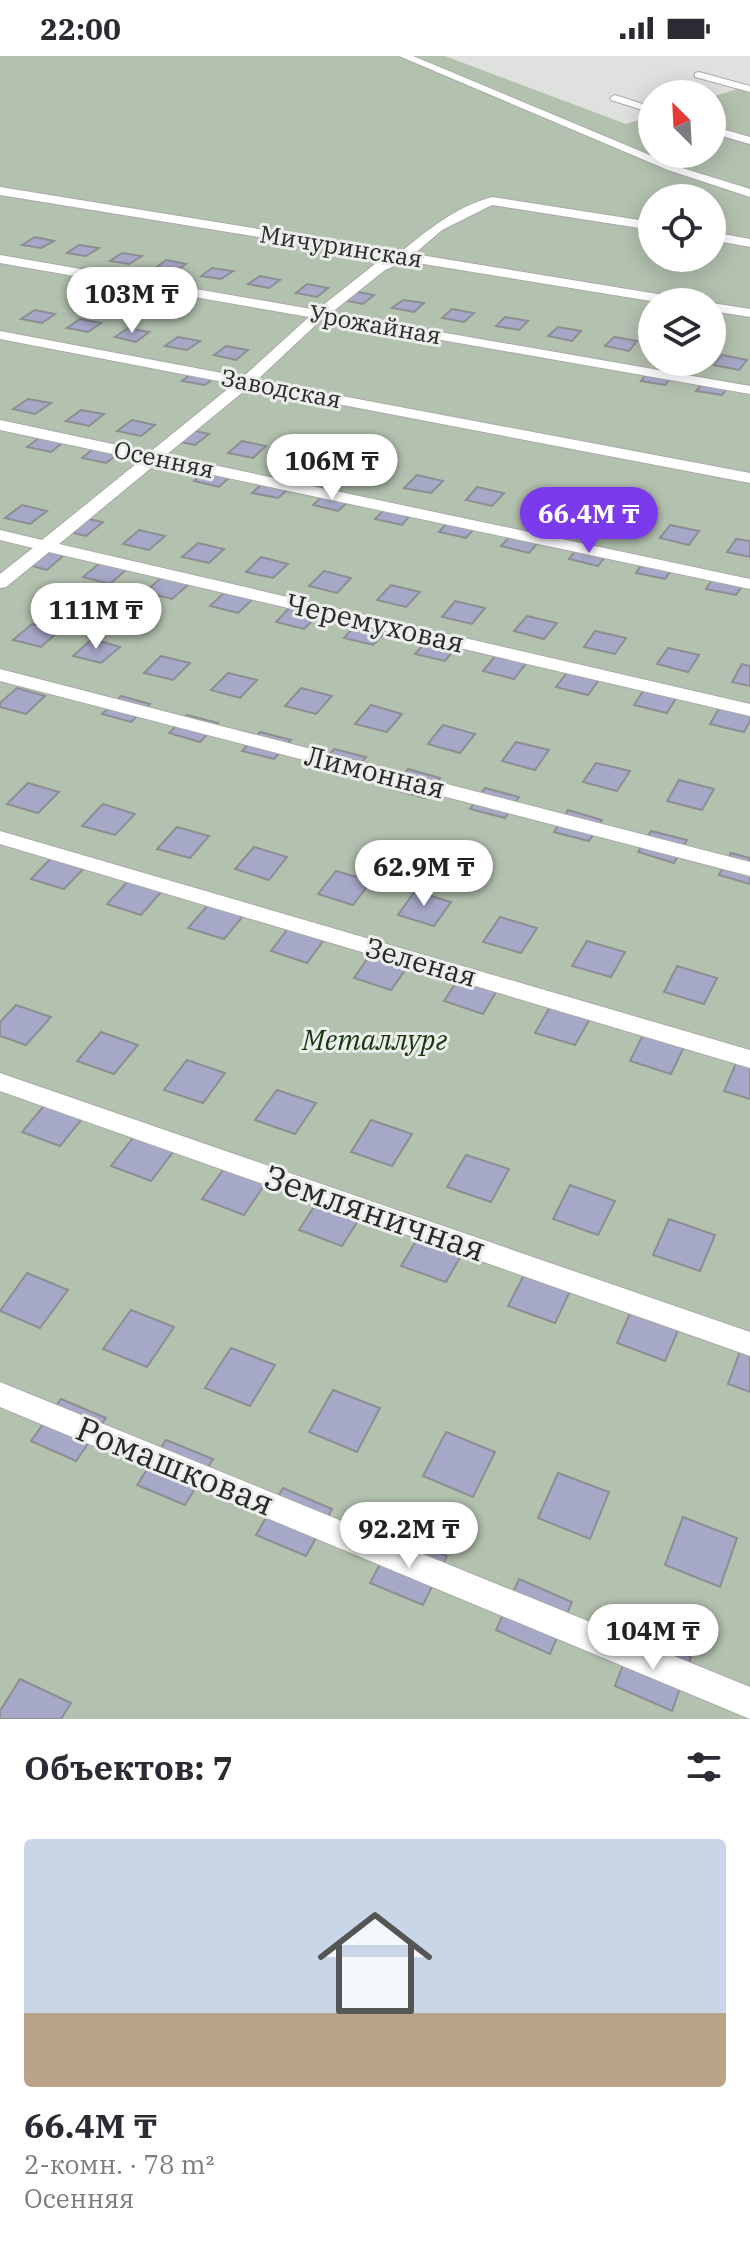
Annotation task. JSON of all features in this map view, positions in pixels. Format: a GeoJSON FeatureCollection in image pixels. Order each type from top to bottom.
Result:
{"type":"FeatureCollection","features":[{"type":"Feature","properties":{"kind":"street"},"geometry":{"type":"LineString","coordinates":[[404,56],[672,168],[750,193]]}},
{"type":"Feature","properties":{"kind":"street"},"geometry":{"type":"LineString","coordinates":[[699,75],[750,89]]}},
{"type":"Feature","properties":{"kind":"street"},"geometry":{"type":"LineString","coordinates":[[615,98],[638,105]]}},
{"type":"Feature","properties":{"kind":"street"},"geometry":{"type":"LineString","coordinates":[[726,133],[750,141]]}},
{"type":"Feature","properties":{"kind":"street","name":"Мичуринская"},"geometry":{"type":"LineString","coordinates":[[0,191],[638,295]]}},
{"type":"Feature","properties":{"kind":"street"},"geometry":{"type":"LineString","coordinates":[[0,583],[246,382],[318,316],[380,267],[403,257],[438,227],[477,205],[492,201],[638,224]]}},
{"type":"Feature","properties":{"kind":"street"},"geometry":{"type":"LineString","coordinates":[[726,239],[750,243]]}},
{"type":"Feature","properties":{"kind":"street","name":"Урожайная"},"geometry":{"type":"LineString","coordinates":[[0,259],[750,390]]}},
{"type":"Feature","properties":{"kind":"street"},"geometry":{"type":"LineString","coordinates":[[726,309],[750,313]]}},
{"type":"Feature","properties":{"kind":"street","name":"Заводская"},"geometry":{"type":"LineString","coordinates":[[0,335],[750,478]]}},
{"type":"Feature","properties":{"kind":"street","name":"Осенняя"},"geometry":{"type":"LineString","coordinates":[[0,425],[750,584]]}},
{"type":"Feature","properties":{"kind":"street","name":"Черемуховая"},"geometry":{"type":"LineString","coordinates":[[0,535],[750,710]]}},
{"type":"Feature","properties":{"kind":"street","name":"Лимонная"},"geometry":{"type":"LineString","coordinates":[[0,675],[750,869]]}},
{"type":"Feature","properties":{"kind":"street","name":"Зеленая"},"geometry":{"type":"LineString","coordinates":[[0,837],[750,1059]]}},
{"type":"Feature","properties":{"kind":"street","name":"Земляничная"},"geometry":{"type":"LineString","coordinates":[[0,1082],[750,1344]]}},
{"type":"Feature","properties":{"kind":"street","name":"Ромашковая"},"geometry":{"type":"LineString","coordinates":[[0,1394],[750,1703]]}},
{"type":"Feature","properties":{"kind":"green space","name":"Металлург"},"geometry":{"type":"Polygon","coordinates":[[[0,56],[445,56],[626,124],[638,120],[638,168],[726,168],[726,93],[750,85],[750,1719],[0,1719],[0,56]]]}},
{"type":"Feature","properties":{"kind":"building"},"geometry":{"type":"Polygon","coordinates":[[[35,237],[54,241],[41,248],[22,245],[35,237]]]}},
{"type":"Feature","properties":{"kind":"building"},"geometry":{"type":"Polygon","coordinates":[[[79,245],[99,248],[86,256],[67,253],[79,245]]]}},
{"type":"Feature","properties":{"kind":"building"},"geometry":{"type":"Polygon","coordinates":[[[122,253],[142,256],[129,264],[110,261],[122,253]]]}},
{"type":"Feature","properties":{"kind":"building"},"geometry":{"type":"Polygon","coordinates":[[[166,260],[186,264],[174,272],[154,269],[166,260]]]}},
{"type":"Feature","properties":{"kind":"building"},"geometry":{"type":"Polygon","coordinates":[[[212,268],[233,271],[221,279],[201,276],[212,268]]]}},
{"type":"Feature","properties":{"kind":"building"},"geometry":{"type":"Polygon","coordinates":[[[260,276],[280,280],[269,288],[248,284],[260,276]]]}},
{"type":"Feature","properties":{"kind":"building"},"geometry":{"type":"Polygon","coordinates":[[[307,284],[328,288],[317,297],[296,293],[307,284]]]}},
{"type":"Feature","properties":{"kind":"building"},"geometry":{"type":"Polygon","coordinates":[[[353,291],[374,295],[363,304],[342,300],[353,291]]]}},
{"type":"Feature","properties":{"kind":"building"},"geometry":{"type":"Polygon","coordinates":[[[403,300],[424,303],[414,312],[392,308],[403,300]]]}},
{"type":"Feature","properties":{"kind":"building"},"geometry":{"type":"Polygon","coordinates":[[[452,309],[474,313],[464,322],[442,318],[452,309]]]}},
{"type":"Feature","properties":{"kind":"building"},"geometry":{"type":"Polygon","coordinates":[[[35,310],[55,314],[42,323],[21,319],[35,310]]]}},
{"type":"Feature","properties":{"kind":"building"},"geometry":{"type":"Polygon","coordinates":[[[505,317],[528,321],[519,330],[496,326],[505,317]]]}},
{"type":"Feature","properties":{"kind":"building"},"geometry":{"type":"Polygon","coordinates":[[[80,319],[101,323],[88,332],[67,328],[80,319]]]}},
{"type":"Feature","properties":{"kind":"building"},"geometry":{"type":"Polygon","coordinates":[[[558,327],[581,331],[572,341],[548,336],[558,327]]]}},
{"type":"Feature","properties":{"kind":"building"},"geometry":{"type":"Polygon","coordinates":[[[128,328],[149,332],[136,342],[115,337],[128,328]]]}},
{"type":"Feature","properties":{"kind":"building"},"geometry":{"type":"Polygon","coordinates":[[[178,337],[200,341],[187,350],[165,346],[178,337]]]}},
{"type":"Feature","properties":{"kind":"building"},"geometry":{"type":"Polygon","coordinates":[[[614,337],[637,341],[629,351],[605,346],[614,337]]]}},
{"type":"Feature","properties":{"kind":"building"},"geometry":{"type":"Polygon","coordinates":[[[226,346],[248,350],[236,360],[214,355],[226,346]]]}},
{"type":"Feature","properties":{"kind":"building"},"geometry":{"type":"Polygon","coordinates":[[[726,356],[747,360],[739,370],[726,367],[726,356]]]}},
{"type":"Feature","properties":{"kind":"building"},"geometry":{"type":"Polygon","coordinates":[[[195,371],[218,375],[205,385],[182,381],[195,371]]]}},
{"type":"Feature","properties":{"kind":"building"},"geometry":{"type":"Polygon","coordinates":[[[645,376],[673,376],[665,385],[641,381],[645,376]]]}},
{"type":"Feature","properties":{"kind":"building"},"geometry":{"type":"Polygon","coordinates":[[[705,380],[730,385],[722,395],[696,391],[705,380]]]}},
{"type":"Feature","properties":{"kind":"building"},"geometry":{"type":"Polygon","coordinates":[[[28,399],[51,403],[35,414],[13,409],[28,399]]]}},
{"type":"Feature","properties":{"kind":"building"},"geometry":{"type":"Polygon","coordinates":[[[81,410],[104,414],[89,426],[66,421],[81,410]]]}},
{"type":"Feature","properties":{"kind":"building"},"geometry":{"type":"Polygon","coordinates":[[[132,420],[155,425],[141,436],[117,431],[132,420]]]}},
{"type":"Feature","properties":{"kind":"building"},"geometry":{"type":"Polygon","coordinates":[[[186,429],[209,434],[195,445],[171,440],[186,429]]]}},
{"type":"Feature","properties":{"kind":"building"},"geometry":{"type":"Polygon","coordinates":[[[43,435],[66,440],[51,452],[27,447],[43,435]]]}},
{"type":"Feature","properties":{"kind":"building"},"geometry":{"type":"Polygon","coordinates":[[[242,441],[266,446],[253,458],[228,453],[242,441]]]}},
{"type":"Feature","properties":{"kind":"building"},"geometry":{"type":"Polygon","coordinates":[[[97,446],[121,452],[106,463],[82,458],[97,446]]]}},
{"type":"Feature","properties":{"kind":"building"},"geometry":{"type":"Polygon","coordinates":[[[298,451],[323,457],[310,468],[285,463],[298,451]]]}},
{"type":"Feature","properties":{"kind":"building"},"geometry":{"type":"Polygon","coordinates":[[[357,463],[382,468],[369,481],[344,475],[357,463]]]}},
{"type":"Feature","properties":{"kind":"building"},"geometry":{"type":"Polygon","coordinates":[[[208,469],[233,474],[219,487],[194,481],[208,469]]]}},
{"type":"Feature","properties":{"kind":"building"},"geometry":{"type":"Polygon","coordinates":[[[417,475],[443,481],[431,493],[404,488],[417,475]]]}},
{"type":"Feature","properties":{"kind":"building"},"geometry":{"type":"Polygon","coordinates":[[[266,480],[292,486],[278,498],[252,493],[266,480]]]}},
{"type":"Feature","properties":{"kind":"building"},"geometry":{"type":"Polygon","coordinates":[[[477,487],[504,493],[492,506],[466,500],[477,487]]]}},
{"type":"Feature","properties":{"kind":"building"},"geometry":{"type":"Polygon","coordinates":[[[326,493],[352,498],[338,511],[313,505],[326,493]]]}},
{"type":"Feature","properties":{"kind":"building"},"geometry":{"type":"Polygon","coordinates":[[[540,500],[567,505],[556,519],[529,513],[540,500]]]}},
{"type":"Feature","properties":{"kind":"building"},"geometry":{"type":"Polygon","coordinates":[[[22,505],[47,511],[30,524],[5,518],[22,505]]]}},
{"type":"Feature","properties":{"kind":"building"},"geometry":{"type":"Polygon","coordinates":[[[388,506],[414,511],[402,525],[375,519],[388,506]]]}},
{"type":"Feature","properties":{"kind":"building"},"geometry":{"type":"Polygon","coordinates":[[[604,513],[632,518],[622,532],[593,526],[604,513]]]}},
{"type":"Feature","properties":{"kind":"building"},"geometry":{"type":"Polygon","coordinates":[[[77,517],[103,522],[86,536],[61,530],[77,517]]]}},
{"type":"Feature","properties":{"kind":"building"},"geometry":{"type":"Polygon","coordinates":[[[451,518],[478,524],[466,538],[439,532],[451,518]]]}},
{"type":"Feature","properties":{"kind":"building"},"geometry":{"type":"Polygon","coordinates":[[[670,525],[699,531],[689,545],[660,538],[670,525]]]}},
{"type":"Feature","properties":{"kind":"building"},"geometry":{"type":"Polygon","coordinates":[[[139,530],[165,536],[149,550],[123,544],[139,530]]]}},
{"type":"Feature","properties":{"kind":"building"},"geometry":{"type":"Polygon","coordinates":[[[513,533],[541,539],[529,553],[501,546],[513,533]]]}},
{"type":"Feature","properties":{"kind":"building"},"geometry":{"type":"Polygon","coordinates":[[[736,539],[750,541],[750,557],[727,552],[736,539]]]}},
{"type":"Feature","properties":{"kind":"building"},"geometry":{"type":"Polygon","coordinates":[[[198,543],[224,549],[209,563],[182,557],[198,543]]]}},
{"type":"Feature","properties":{"kind":"building"},"geometry":{"type":"Polygon","coordinates":[[[580,545],[609,551],[598,566],[569,559],[580,545]]]}},
{"type":"Feature","properties":{"kind":"building"},"geometry":{"type":"Polygon","coordinates":[[[39,549],[64,555],[47,570],[21,563],[39,549]]]}},
{"type":"Feature","properties":{"kind":"building"},"geometry":{"type":"Polygon","coordinates":[[[261,557],[288,564],[273,578],[246,572],[261,557]]]}},
{"type":"Feature","properties":{"kind":"building"},"geometry":{"type":"Polygon","coordinates":[[[646,558],[675,565],[665,579],[636,573],[646,558]]]}},
{"type":"Feature","properties":{"kind":"building"},"geometry":{"type":"Polygon","coordinates":[[[100,563],[127,569],[110,584],[83,577],[100,563]]]}},
{"type":"Feature","properties":{"kind":"building"},"geometry":{"type":"Polygon","coordinates":[[[324,571],[351,578],[337,593],[309,586],[324,571]]]}},
{"type":"Feature","properties":{"kind":"building"},"geometry":{"type":"Polygon","coordinates":[[[716,574],[746,580],[736,595],[706,589],[716,574]]]}},
{"type":"Feature","properties":{"kind":"building"},"geometry":{"type":"Polygon","coordinates":[[[162,577],[189,584],[172,599],[145,592],[162,577]]]}},
{"type":"Feature","properties":{"kind":"building"},"geometry":{"type":"Polygon","coordinates":[[[391,585],[420,592],[406,607],[377,600],[391,585]]]}},
{"type":"Feature","properties":{"kind":"building"},"geometry":{"type":"Polygon","coordinates":[[[226,591],[254,598],[238,613],[210,606],[226,591]]]}},
{"type":"Feature","properties":{"kind":"building"},"geometry":{"type":"Polygon","coordinates":[[[455,601],[485,608],[472,624],[442,617],[455,601]]]}},
{"type":"Feature","properties":{"kind":"building"},"geometry":{"type":"Polygon","coordinates":[[[291,606],[320,613],[304,629],[276,622],[291,606]]]}},
{"type":"Feature","properties":{"kind":"building"},"geometry":{"type":"Polygon","coordinates":[[[527,616],[557,623],[544,639],[514,631],[527,616]]]}},
{"type":"Feature","properties":{"kind":"building"},"geometry":{"type":"Polygon","coordinates":[[[358,622],[388,629],[373,645],[344,638],[358,622]]]}},
{"type":"Feature","properties":{"kind":"building"},"geometry":{"type":"Polygon","coordinates":[[[32,624],[59,631],[41,647],[13,640],[32,624]]]}},
{"type":"Feature","properties":{"kind":"building"},"geometry":{"type":"Polygon","coordinates":[[[595,631],[626,638],[615,654],[584,647],[595,631]]]}},
{"type":"Feature","properties":{"kind":"building"},"geometry":{"type":"Polygon","coordinates":[[[429,638],[458,645],[445,661],[415,654],[429,638]]]}},
{"type":"Feature","properties":{"kind":"building"},"geometry":{"type":"Polygon","coordinates":[[[92,639],[120,647],[101,663],[73,656],[92,639]]]}},
{"type":"Feature","properties":{"kind":"building"},"geometry":{"type":"Polygon","coordinates":[[[668,648],[699,655],[688,672],[657,664],[668,648]]]}},
{"type":"Feature","properties":{"kind":"building"},"geometry":{"type":"Polygon","coordinates":[[[497,654],[527,662],[514,679],[483,671],[497,654]]]}},
{"type":"Feature","properties":{"kind":"building"},"geometry":{"type":"Polygon","coordinates":[[[161,656],[190,663],[173,680],[144,673],[161,656]]]}},
{"type":"Feature","properties":{"kind":"building"},"geometry":{"type":"Polygon","coordinates":[[[742,664],[750,666],[750,686],[732,682],[742,664]]]}},
{"type":"Feature","properties":{"kind":"building"},"geometry":{"type":"Polygon","coordinates":[[[569,670],[601,677],[588,695],[556,687],[569,670]]]}},
{"type":"Feature","properties":{"kind":"building"},"geometry":{"type":"Polygon","coordinates":[[[228,673],[257,680],[240,698],[211,690],[228,673]]]}},
{"type":"Feature","properties":{"kind":"building"},"geometry":{"type":"Polygon","coordinates":[[[646,687],[678,695],[667,713],[634,705],[646,687]]]}},
{"type":"Feature","properties":{"kind":"building"},"geometry":{"type":"Polygon","coordinates":[[[17,688],[45,696],[26,714],[0,707],[0,703],[17,688]]]}},
{"type":"Feature","properties":{"kind":"building"},"geometry":{"type":"Polygon","coordinates":[[[301,688],[332,696],[316,714],[285,706],[301,688]]]}},
{"type":"Feature","properties":{"kind":"building"},"geometry":{"type":"Polygon","coordinates":[[[121,696],[150,704],[131,722],[102,714],[121,696]]]}},
{"type":"Feature","properties":{"kind":"building"},"geometry":{"type":"Polygon","coordinates":[[[371,705],[402,714],[387,732],[355,724],[371,705]]]}},
{"type":"Feature","properties":{"kind":"building"},"geometry":{"type":"Polygon","coordinates":[[[721,705],[750,713],[750,721],[744,732],[710,724],[721,705]]]}},
{"type":"Feature","properties":{"kind":"building"},"geometry":{"type":"Polygon","coordinates":[[[187,715],[218,723],[200,742],[169,733],[187,715]]]}},
{"type":"Feature","properties":{"kind":"building"},"geometry":{"type":"Polygon","coordinates":[[[443,725],[475,734],[460,753],[428,744],[443,725]]]}},
{"type":"Feature","properties":{"kind":"building"},"geometry":{"type":"Polygon","coordinates":[[[260,732],[291,740],[274,759],[242,751],[260,732]]]}},
{"type":"Feature","properties":{"kind":"building"},"geometry":{"type":"Polygon","coordinates":[[[516,742],[549,750],[535,770],[502,761],[516,742]]]}},
{"type":"Feature","properties":{"kind":"building"},"geometry":{"type":"Polygon","coordinates":[[[334,749],[366,757],[350,777],[318,768],[334,749]]]}},
{"type":"Feature","properties":{"kind":"building"},"geometry":{"type":"Polygon","coordinates":[[[596,763],[630,771],[617,791],[583,782],[596,763]]]}},
{"type":"Feature","properties":{"kind":"building"},"geometry":{"type":"Polygon","coordinates":[[[408,769],[440,778],[425,798],[392,789],[408,769]]]}},
{"type":"Feature","properties":{"kind":"building"},"geometry":{"type":"Polygon","coordinates":[[[679,780],[714,789],[702,810],[667,801],[679,780]]]}},
{"type":"Feature","properties":{"kind":"building"},"geometry":{"type":"Polygon","coordinates":[[[28,783],[59,792],[38,813],[7,804],[28,783]]]}},
{"type":"Feature","properties":{"kind":"building"},"geometry":{"type":"Polygon","coordinates":[[[485,788],[519,797],[505,818],[470,809],[485,788]]]}},
{"type":"Feature","properties":{"kind":"building"},"geometry":{"type":"Polygon","coordinates":[[[103,804],[135,814],[115,835],[82,826],[103,804]]]}},
{"type":"Feature","properties":{"kind":"building"},"geometry":{"type":"Polygon","coordinates":[[[568,810],[602,820],[589,841],[554,832],[568,810]]]}},
{"type":"Feature","properties":{"kind":"building"},"geometry":{"type":"Polygon","coordinates":[[[177,827],[209,836],[190,858],[157,849],[177,827]]]}},
{"type":"Feature","properties":{"kind":"building"},"geometry":{"type":"Polygon","coordinates":[[[651,831],[687,840],[674,863],[638,852],[651,831]]]}},
{"type":"Feature","properties":{"kind":"building"},"geometry":{"type":"Polygon","coordinates":[[[254,847],[287,857],[269,880],[235,869],[254,847]]]}},
{"type":"Feature","properties":{"kind":"building"},"geometry":{"type":"Polygon","coordinates":[[[731,853],[750,858],[750,884],[719,875],[731,853]]]}},
{"type":"Feature","properties":{"kind":"building"},"geometry":{"type":"Polygon","coordinates":[[[53,856],[86,866],[64,889],[31,879],[53,856]]]}},
{"type":"Feature","properties":{"kind":"building"},"geometry":{"type":"Polygon","coordinates":[[[336,871],[371,881],[353,905],[318,894],[336,871]]]}},
{"type":"Feature","properties":{"kind":"building"},"geometry":{"type":"Polygon","coordinates":[[[128,881],[162,891],[141,915],[107,904],[128,881]]]}},
{"type":"Feature","properties":{"kind":"building"},"geometry":{"type":"Polygon","coordinates":[[[415,891],[451,902],[434,926],[398,915],[415,891]]]}},
{"type":"Feature","properties":{"kind":"building"},"geometry":{"type":"Polygon","coordinates":[[[209,904],[244,915],[224,939],[188,928],[209,904]]]}},
{"type":"Feature","properties":{"kind":"building"},"geometry":{"type":"Polygon","coordinates":[[[500,917],[537,928],[521,953],[483,942],[500,917]]]}},
{"type":"Feature","properties":{"kind":"building"},"geometry":{"type":"Polygon","coordinates":[[[290,926],[326,937],[307,963],[271,951],[290,926]]]}},
{"type":"Feature","properties":{"kind":"building"},"geometry":{"type":"Polygon","coordinates":[[[587,941],[625,952],[611,977],[572,966],[587,941]]]}},
{"type":"Feature","properties":{"kind":"building"},"geometry":{"type":"Polygon","coordinates":[[[372,952],[410,963],[391,990],[354,978],[372,952]]]}},
{"type":"Feature","properties":{"kind":"building"},"geometry":{"type":"Polygon","coordinates":[[[677,966],[717,978],[704,1004],[664,992],[677,966]]]}},
{"type":"Feature","properties":{"kind":"building"},"geometry":{"type":"Polygon","coordinates":[[[461,975],[499,987],[483,1014],[444,1001],[461,975]]]}},
{"type":"Feature","properties":{"kind":"building"},"geometry":{"type":"Polygon","coordinates":[[[16,1005],[51,1017],[26,1045],[0,1036],[0,1022],[16,1005]]]}},
{"type":"Feature","properties":{"kind":"building"},"geometry":{"type":"Polygon","coordinates":[[[551,1005],[591,1017],[575,1045],[535,1033],[551,1005]]]}},
{"type":"Feature","properties":{"kind":"building"},"geometry":{"type":"Polygon","coordinates":[[[101,1032],[138,1045],[114,1074],[77,1061],[101,1032]]]}},
{"type":"Feature","properties":{"kind":"building"},"geometry":{"type":"Polygon","coordinates":[[[644,1033],[685,1045],[671,1074],[630,1061],[644,1033]]]}},
{"type":"Feature","properties":{"kind":"building"},"geometry":{"type":"Polygon","coordinates":[[[187,1060],[225,1073],[203,1103],[164,1090],[187,1060]]]}},
{"type":"Feature","properties":{"kind":"building"},"geometry":{"type":"Polygon","coordinates":[[[737,1061],[750,1065],[750,1099],[724,1091],[737,1061]]]}},
{"type":"Feature","properties":{"kind":"building"},"geometry":{"type":"Polygon","coordinates":[[[277,1090],[316,1103],[295,1134],[255,1120],[277,1090]]]}},
{"type":"Feature","properties":{"kind":"building"},"geometry":{"type":"Polygon","coordinates":[[[48,1101],[86,1114],[60,1146],[22,1132],[48,1101]]]}},
{"type":"Feature","properties":{"kind":"building"},"geometry":{"type":"Polygon","coordinates":[[[371,1120],[412,1134],[392,1166],[351,1152],[371,1120]]]}},
{"type":"Feature","properties":{"kind":"building"},"geometry":{"type":"Polygon","coordinates":[[[136,1134],[176,1148],[151,1181],[111,1166],[136,1134]]]}},
{"type":"Feature","properties":{"kind":"building"},"geometry":{"type":"Polygon","coordinates":[[[466,1155],[509,1169],[491,1202],[447,1187],[466,1155]]]}},
{"type":"Feature","properties":{"kind":"building"},"geometry":{"type":"Polygon","coordinates":[[[226,1166],[267,1181],[244,1215],[202,1199],[226,1166]]]}},
{"type":"Feature","properties":{"kind":"building"},"geometry":{"type":"Polygon","coordinates":[[[570,1185],[615,1201],[598,1235],[553,1219],[570,1185]]]}},
{"type":"Feature","properties":{"kind":"building"},"geometry":{"type":"Polygon","coordinates":[[[321,1196],[364,1211],[342,1246],[299,1230],[321,1196]]]}},
{"type":"Feature","properties":{"kind":"building"},"geometry":{"type":"Polygon","coordinates":[[[669,1219],[715,1235],[700,1271],[653,1255],[669,1219]]]}},
{"type":"Feature","properties":{"kind":"building"},"geometry":{"type":"Polygon","coordinates":[[[422,1231],[466,1247],[446,1282],[401,1266],[422,1231]]]}},
{"type":"Feature","properties":{"kind":"building"},"geometry":{"type":"Polygon","coordinates":[[[527,1269],[573,1285],[555,1323],[508,1306],[527,1269]]]}},
{"type":"Feature","properties":{"kind":"building"},"geometry":{"type":"Polygon","coordinates":[[[27,1273],[68,1290],[40,1328],[0,1311],[27,1273]]]}},
{"type":"Feature","properties":{"kind":"building"},"geometry":{"type":"Polygon","coordinates":[[[634,1304],[682,1321],[665,1361],[617,1343],[634,1304]]]}},
{"type":"Feature","properties":{"kind":"building"},"geometry":{"type":"Polygon","coordinates":[[[131,1310],[174,1327],[147,1367],[103,1349],[131,1310]]]}},
{"type":"Feature","properties":{"kind":"building"},"geometry":{"type":"Polygon","coordinates":[[[743,1343],[750,1346],[750,1392],[728,1384],[743,1343]]]}},
{"type":"Feature","properties":{"kind":"building"},"geometry":{"type":"Polygon","coordinates":[[[231,1348],[275,1365],[250,1406],[205,1388],[231,1348]]]}},
{"type":"Feature","properties":{"kind":"building"},"geometry":{"type":"Polygon","coordinates":[[[333,1390],[380,1408],[357,1452],[309,1432],[333,1390]]]}},
{"type":"Feature","properties":{"kind":"building"},"geometry":{"type":"Polygon","coordinates":[[[61,1399],[106,1418],[76,1461],[31,1441],[61,1399]]]}},
{"type":"Feature","properties":{"kind":"building"},"geometry":{"type":"Polygon","coordinates":[[[446,1432],[495,1452],[473,1497],[423,1476],[446,1432]]]}},
{"type":"Feature","properties":{"kind":"building"},"geometry":{"type":"Polygon","coordinates":[[[166,1440],[213,1459],[185,1505],[137,1485],[166,1440]]]}},
{"type":"Feature","properties":{"kind":"building"},"geometry":{"type":"Polygon","coordinates":[[[558,1473],[609,1492],[590,1539],[538,1518],[558,1473]]]}},
{"type":"Feature","properties":{"kind":"building"},"geometry":{"type":"Polygon","coordinates":[[[283,1488],[332,1509],[306,1556],[256,1535],[283,1488]]]}},
{"type":"Feature","properties":{"kind":"building"},"geometry":{"type":"Polygon","coordinates":[[[683,1517],[737,1538],[720,1587],[665,1565],[683,1517]]]}},
{"type":"Feature","properties":{"kind":"building"},"geometry":{"type":"Polygon","coordinates":[[[396,1534],[447,1556],[423,1605],[370,1583],[396,1534]]]}},
{"type":"Feature","properties":{"kind":"building"},"geometry":{"type":"Polygon","coordinates":[[[519,1579],[572,1602],[550,1654],[496,1630],[519,1579]]]}},
{"type":"Feature","properties":{"kind":"building"},"geometry":{"type":"Polygon","coordinates":[[[635,1633],[691,1657],[672,1711],[615,1686],[635,1633]]]}},
{"type":"Feature","properties":{"kind":"building"},"geometry":{"type":"Polygon","coordinates":[[[20,1679],[71,1703],[61,1719],[0,1719],[0,1711],[20,1679]]]}}]}
